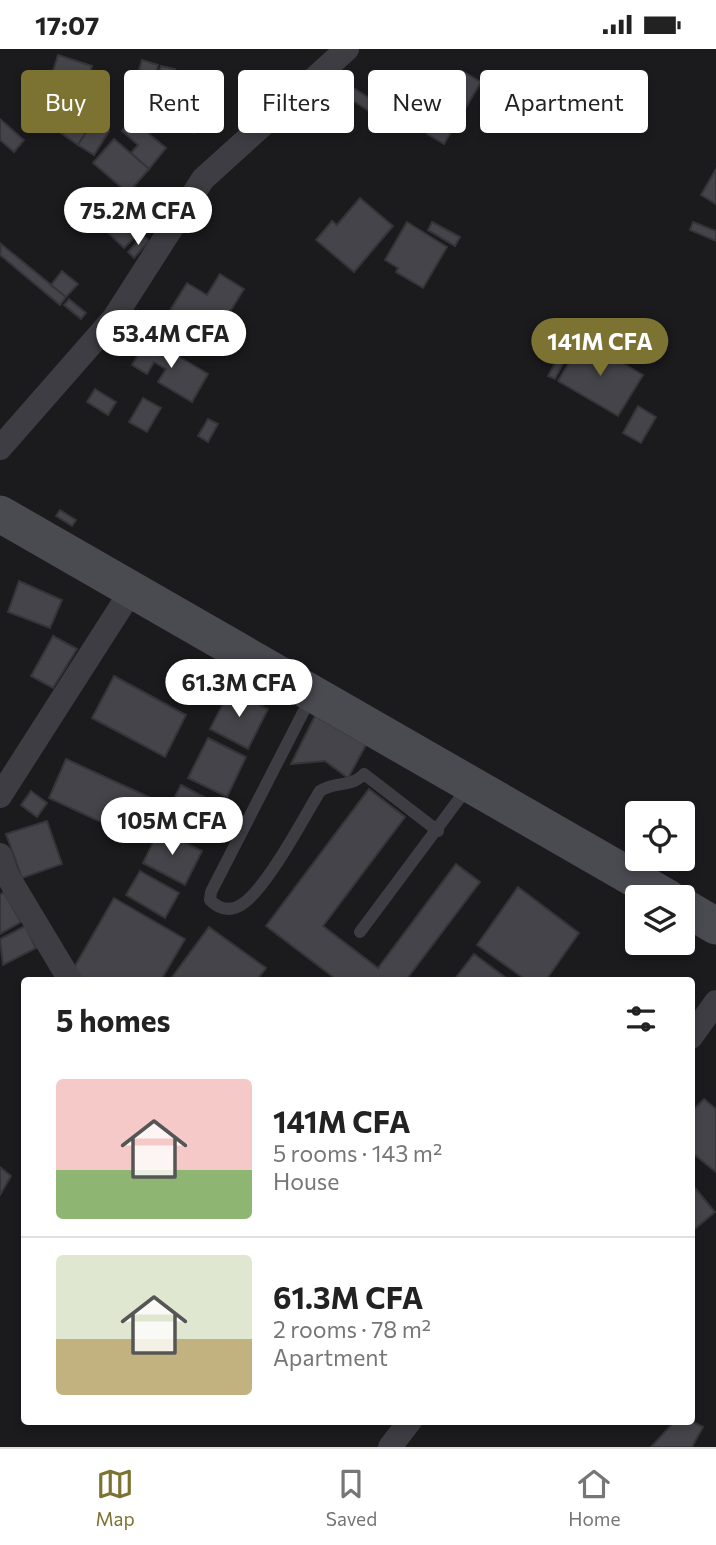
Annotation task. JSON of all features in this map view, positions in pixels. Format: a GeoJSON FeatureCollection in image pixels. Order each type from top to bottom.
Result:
{"type":"FeatureCollection","features":[{"type":"Feature","properties":{"kind":"main road"},"geometry":{"type":"LineString","coordinates":[[0,514],[133,588],[645,885]]}},
{"type":"Feature","properties":{"kind":"main road"},"geometry":{"type":"LineString","coordinates":[[695,914],[716,926]]}},
{"type":"Feature","properties":{"kind":"street"},"geometry":{"type":"LineString","coordinates":[[0,448],[114,318],[204,179],[347,49]]}},
{"type":"Feature","properties":{"kind":"street"},"geometry":{"type":"LineString","coordinates":[[0,796],[133,588]]}},
{"type":"Feature","properties":{"kind":"street"},"geometry":{"type":"LineString","coordinates":[[0,855],[7,875],[68,977]]}},
{"type":"Feature","properties":{"kind":"street"},"geometry":{"type":"LineString","coordinates":[[695,1031],[716,1002]]}},
{"type":"Feature","properties":{"kind":"street"},"geometry":{"type":"LineString","coordinates":[[390,1447],[407,1425]]}},
{"type":"Feature","properties":{"kind":"lane"},"geometry":{"type":"LineString","coordinates":[[313,692],[211,892],[210,900],[216,907],[238,907],[255,893],[320,791],[331,784],[346,785],[364,774],[438,831]]}},
{"type":"Feature","properties":{"kind":"lane"},"geometry":{"type":"LineString","coordinates":[[360,932],[438,831],[470,784]]}},
{"type":"Feature","properties":{"kind":"building"},"geometry":{"type":"Polygon","coordinates":[[[58,55],[92,66],[91,70],[53,70],[58,55]]]}},
{"type":"Feature","properties":{"kind":"building"},"geometry":{"type":"Polygon","coordinates":[[[142,60],[158,65],[157,70],[139,70],[142,60]]]}},
{"type":"Feature","properties":{"kind":"building"},"geometry":{"type":"Polygon","coordinates":[[[161,66],[175,69],[175,70],[160,70],[161,66]]]}},
{"type":"Feature","properties":{"kind":"building"},"geometry":{"type":"Polygon","coordinates":[[[466,73],[480,84],[466,107],[466,73]]]}},
{"type":"Feature","properties":{"kind":"building"},"geometry":{"type":"Polygon","coordinates":[[[354,88],[368,97],[368,110],[354,101],[354,88]]]}},
{"type":"Feature","properties":{"kind":"building"},"geometry":{"type":"Polygon","coordinates":[[[0,119],[24,140],[14,152],[0,140],[0,119]]]}},
{"type":"Feature","properties":{"kind":"building"},"geometry":{"type":"Polygon","coordinates":[[[61,133],[86,133],[78,145],[61,133]]]}},
{"type":"Feature","properties":{"kind":"building"},"geometry":{"type":"Polygon","coordinates":[[[86,133],[108,133],[94,155],[78,145],[86,133]]]}},
{"type":"Feature","properties":{"kind":"building"},"geometry":{"type":"Polygon","coordinates":[[[124,133],[148,133],[166,148],[149,169],[131,153],[138,145],[124,133]]]}},
{"type":"Feature","properties":{"kind":"building"},"geometry":{"type":"Polygon","coordinates":[[[428,133],[451,133],[444,144],[428,133]]]}},
{"type":"Feature","properties":{"kind":"building"},"geometry":{"type":"Polygon","coordinates":[[[114,139],[149,169],[128,193],[93,163],[114,139]]]}},
{"type":"Feature","properties":{"kind":"building"},"geometry":{"type":"Polygon","coordinates":[[[716,169],[716,204],[701,195],[716,169]]]}},
{"type":"Feature","properties":{"kind":"building"},"geometry":{"type":"Polygon","coordinates":[[[360,198],[393,226],[354,272],[316,240],[332,221],[337,225],[360,198]]]}},
{"type":"Feature","properties":{"kind":"building"},"geometry":{"type":"Polygon","coordinates":[[[107,203],[139,233],[124,248],[93,218],[107,203]]]}},
{"type":"Feature","properties":{"kind":"building"},"geometry":{"type":"Polygon","coordinates":[[[407,222],[447,247],[423,288],[396,272],[398,268],[385,260],[407,222]]]}},
{"type":"Feature","properties":{"kind":"building"},"geometry":{"type":"Polygon","coordinates":[[[432,222],[460,237],[455,246],[428,230],[432,222]]]}},
{"type":"Feature","properties":{"kind":"building"},"geometry":{"type":"Polygon","coordinates":[[[693,222],[716,231],[716,241],[690,230],[693,222]]]}},
{"type":"Feature","properties":{"kind":"building"},"geometry":{"type":"Polygon","coordinates":[[[143,235],[149,241],[134,258],[128,252],[143,235]]]}},
{"type":"Feature","properties":{"kind":"building"},"geometry":{"type":"Polygon","coordinates":[[[1,244],[66,297],[60,305],[0,255],[1,244]]]}},
{"type":"Feature","properties":{"kind":"building"},"geometry":{"type":"Polygon","coordinates":[[[62,271],[78,284],[66,297],[51,285],[62,271]]]}},
{"type":"Feature","properties":{"kind":"building"},"geometry":{"type":"Polygon","coordinates":[[[220,274],[244,289],[205,352],[161,325],[187,283],[207,295],[220,274]]]}},
{"type":"Feature","properties":{"kind":"building"},"geometry":{"type":"Polygon","coordinates":[[[69,299],[86,313],[81,319],[64,305],[69,299]]]}},
{"type":"Feature","properties":{"kind":"building"},"geometry":{"type":"Polygon","coordinates":[[[148,338],[208,374],[192,402],[158,382],[166,369],[154,362],[147,374],[132,365],[148,338]]]}},
{"type":"Feature","properties":{"kind":"building"},"geometry":{"type":"Polygon","coordinates":[[[583,339],[643,375],[618,416],[558,381],[583,339]]]}},
{"type":"Feature","properties":{"kind":"building"},"geometry":{"type":"Polygon","coordinates":[[[560,354],[566,358],[555,379],[548,376],[560,354]]]}},
{"type":"Feature","properties":{"kind":"building"},"geometry":{"type":"Polygon","coordinates":[[[95,389],[116,402],[108,415],[87,402],[95,389]]]}},
{"type":"Feature","properties":{"kind":"building"},"geometry":{"type":"Polygon","coordinates":[[[143,398],[161,408],[147,432],[129,422],[143,398]]]}},
{"type":"Feature","properties":{"kind":"building"},"geometry":{"type":"Polygon","coordinates":[[[638,406],[656,417],[641,443],[623,433],[638,406]]]}},
{"type":"Feature","properties":{"kind":"building"},"geometry":{"type":"Polygon","coordinates":[[[208,419],[218,424],[208,442],[198,436],[208,419]]]}},
{"type":"Feature","properties":{"kind":"building"},"geometry":{"type":"Polygon","coordinates":[[[60,510],[76,520],[72,526],[56,516],[60,510]]]}},
{"type":"Feature","properties":{"kind":"building"},"geometry":{"type":"Polygon","coordinates":[[[19,581],[62,600],[50,628],[8,612],[19,581]]]}},
{"type":"Feature","properties":{"kind":"building"},"geometry":{"type":"Polygon","coordinates":[[[53,636],[77,649],[53,688],[31,676],[53,636]]]}},
{"type":"Feature","properties":{"kind":"building"},"geometry":{"type":"Polygon","coordinates":[[[114,676],[186,715],[165,757],[92,718],[114,676]]]}},
{"type":"Feature","properties":{"kind":"building"},"geometry":{"type":"Polygon","coordinates":[[[230,690],[268,709],[248,749],[210,729],[230,690]]]}},
{"type":"Feature","properties":{"kind":"building"},"geometry":{"type":"Polygon","coordinates":[[[315,716],[366,745],[348,778],[325,761],[291,764],[315,716]]]}},
{"type":"Feature","properties":{"kind":"building"},"geometry":{"type":"Polygon","coordinates":[[[208,738],[246,757],[227,797],[188,778],[208,738]]]}},
{"type":"Feature","properties":{"kind":"building"},"geometry":{"type":"Polygon","coordinates":[[[66,759],[151,798],[133,837],[49,798],[66,759]]]}},
{"type":"Feature","properties":{"kind":"building"},"geometry":{"type":"Polygon","coordinates":[[[181,785],[221,806],[204,841],[163,820],[181,785]]]}},
{"type":"Feature","properties":{"kind":"building"},"geometry":{"type":"Polygon","coordinates":[[[369,789],[405,817],[323,926],[378,968],[456,864],[480,882],[408,977],[333,977],[266,926],[369,789]]]}},
{"type":"Feature","properties":{"kind":"building"},"geometry":{"type":"Polygon","coordinates":[[[31,791],[47,803],[37,817],[21,805],[31,791]]]}},
{"type":"Feature","properties":{"kind":"building"},"geometry":{"type":"Polygon","coordinates":[[[47,821],[62,864],[22,878],[6,834],[47,821]]]}},
{"type":"Feature","properties":{"kind":"building"},"geometry":{"type":"Polygon","coordinates":[[[159,830],[202,851],[185,885],[143,863],[159,830]]]}},
{"type":"Feature","properties":{"kind":"building"},"geometry":{"type":"Polygon","coordinates":[[[140,871],[179,893],[165,918],[126,895],[140,871]]]}},
{"type":"Feature","properties":{"kind":"building"},"geometry":{"type":"Polygon","coordinates":[[[518,887],[579,933],[548,977],[522,977],[477,945],[518,887]]]}},
{"type":"Feature","properties":{"kind":"building"},"geometry":{"type":"Polygon","coordinates":[[[4,892],[21,922],[0,934],[0,895],[4,892]]]}},
{"type":"Feature","properties":{"kind":"building"},"geometry":{"type":"Polygon","coordinates":[[[114,898],[185,939],[163,977],[78,977],[71,973],[114,898]]]}},
{"type":"Feature","properties":{"kind":"building"},"geometry":{"type":"Polygon","coordinates":[[[25,926],[36,948],[3,965],[0,939],[25,926]]]}},
{"type":"Feature","properties":{"kind":"building"},"geometry":{"type":"Polygon","coordinates":[[[209,927],[266,968],[259,977],[172,977],[209,927]]]}},
{"type":"Feature","properties":{"kind":"building"},"geometry":{"type":"Polygon","coordinates":[[[474,954],[505,977],[456,977],[474,954]]]}},
{"type":"Feature","properties":{"kind":"building"},"geometry":{"type":"Polygon","coordinates":[[[704,1099],[716,1109],[716,1172],[695,1155],[695,1108],[704,1099]]]}},
{"type":"Feature","properties":{"kind":"building"},"geometry":{"type":"Polygon","coordinates":[[[0,1167],[11,1176],[0,1195],[0,1167]]]}},
{"type":"Feature","properties":{"kind":"building"},"geometry":{"type":"Polygon","coordinates":[[[695,1188],[715,1212],[695,1229],[695,1188]]]}},
{"type":"Feature","properties":{"kind":"building"},"geometry":{"type":"Polygon","coordinates":[[[695,1423],[703,1427],[692,1447],[651,1447],[671,1425],[695,1423]]]}}]}
